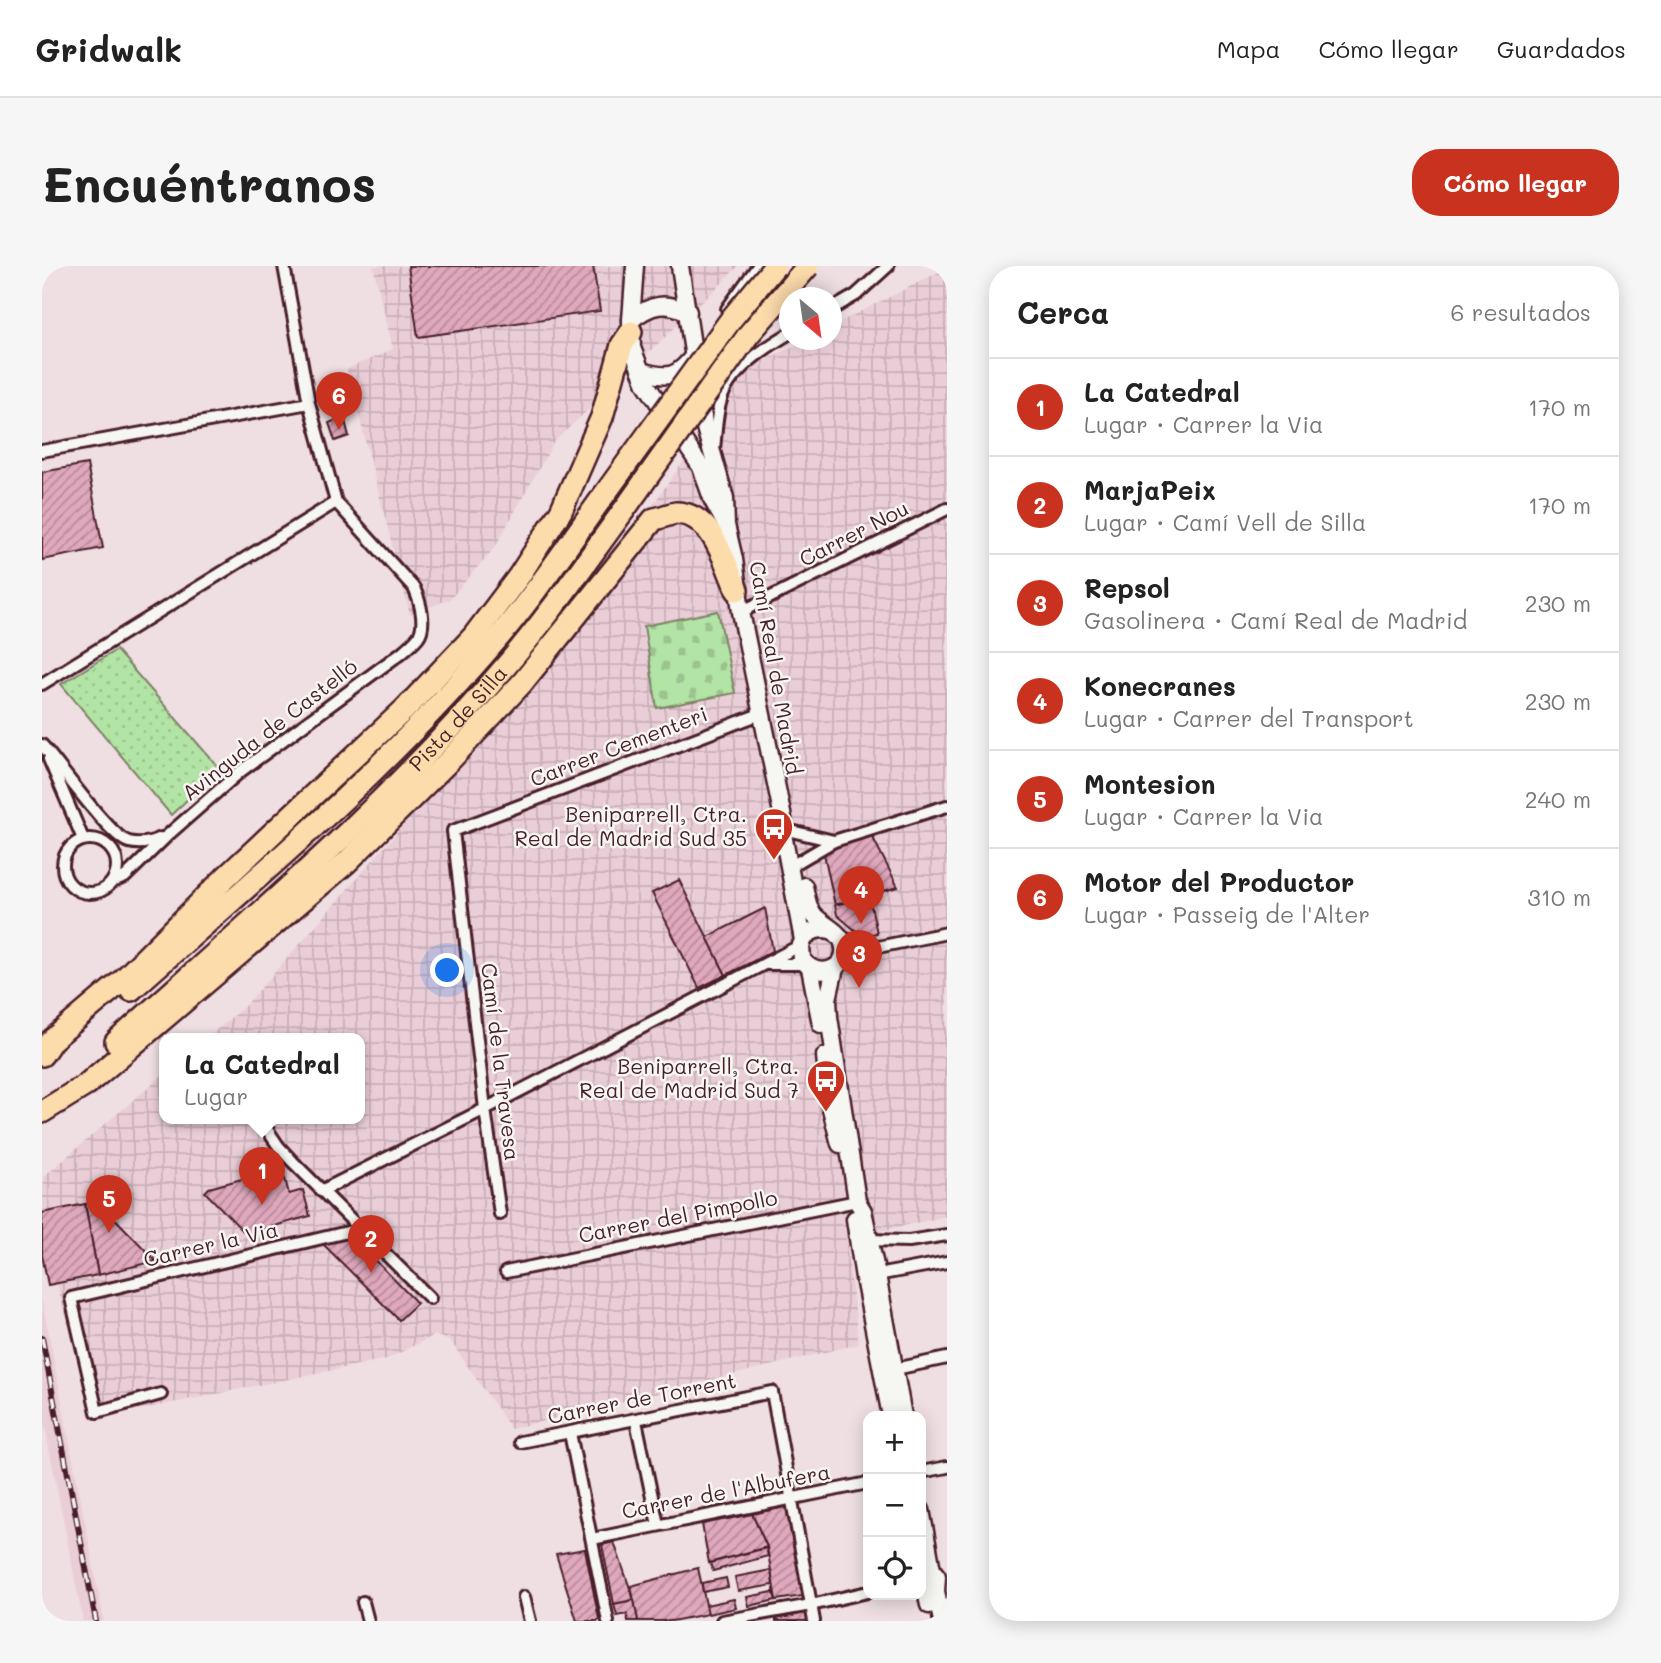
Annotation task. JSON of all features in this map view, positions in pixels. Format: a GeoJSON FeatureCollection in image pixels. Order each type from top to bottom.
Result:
{"type":"FeatureCollection","features":[{"type":"Feature","properties":{"kind":"highway","name":"Pista de Silla"},"geometry":{"type":"LineString","coordinates":[[42,1068],[317,824],[420,725],[487,651],[732,317],[775,266]]}},
{"type":"Feature","properties":{"kind":"highway","name":"Pista de Silla"},"geometry":{"type":"LineString","coordinates":[[42,1111],[334,846],[437,743],[505,667],[624,510],[750,334],[808,266]]}},
{"type":"Feature","properties":{"kind":"highway"},"geometry":{"type":"LineString","coordinates":[[42,1055],[52,1040],[123,980],[227,876],[405,709],[473,638],[519,576],[561,510],[602,417],[622,345],[631,326]]}},
{"type":"Feature","properties":{"kind":"highway"},"geometry":{"type":"LineString","coordinates":[[42,1111],[86,1085],[347,862],[452,758],[522,683],[654,519],[676,513],[695,518],[709,530],[737,590]]}},
{"type":"Feature","properties":{"kind":"street"},"geometry":{"type":"LineString","coordinates":[[42,684],[336,502],[309,403],[284,266]]}},
{"type":"Feature","properties":{"kind":"street"},"geometry":{"type":"LineString","coordinates":[[635,266],[632,348],[640,370],[658,376],[671,376],[684,369],[758,266]]}},
{"type":"Feature","properties":{"kind":"street"},"geometry":{"type":"LineString","coordinates":[[680,266],[695,354]]}},
{"type":"Feature","properties":{"kind":"street"},"geometry":{"type":"LineString","coordinates":[[842,303],[856,295],[888,266]]}},
{"type":"Feature","properties":{"kind":"street"},"geometry":{"type":"LineString","coordinates":[[631,326],[654,305],[665,304],[688,312]]}},
{"type":"Feature","properties":{"kind":"street"},"geometry":{"type":"LineString","coordinates":[[713,455],[721,398],[737,374],[758,353],[779,339]]}},
{"type":"Feature","properties":{"kind":"street","name":"Camí Real de Madrid"},"geometry":{"type":"LineString","coordinates":[[695,354],[704,424],[725,498],[726,525],[760,714],[807,903],[812,912],[835,934]]}},
{"type":"Feature","properties":{"kind":"street","name":"Camí Real de Madrid"},"geometry":{"type":"LineString","coordinates":[[640,370],[646,384],[701,467],[713,501],[726,525]]}},
{"type":"Feature","properties":{"kind":"street"},"geometry":{"type":"LineString","coordinates":[[42,451],[309,403]]}},
{"type":"Feature","properties":{"kind":"street","name":"Avinguda de Castelló"},"geometry":{"type":"LineString","coordinates":[[112,882],[125,877],[241,771],[401,653],[420,635],[420,600],[414,588],[336,502]]}},
{"type":"Feature","properties":{"kind":"street","name":"Carrer Nou"},"geometry":{"type":"LineString","coordinates":[[741,612],[947,509]]}},
{"type":"Feature","properties":{"kind":"street","name":"Carrer Cementeri"},"geometry":{"type":"LineString","coordinates":[[453,831],[760,714]]}},
{"type":"Feature","properties":{"kind":"street"},"geometry":{"type":"LineString","coordinates":[[43,746],[104,821],[126,842],[149,843],[170,834]]}},
{"type":"Feature","properties":{"kind":"street"},"geometry":{"type":"LineString","coordinates":[[43,746],[83,839]]}},
{"type":"Feature","properties":{"kind":"street"},"geometry":{"type":"LineString","coordinates":[[798,862],[834,841],[947,806]]}},
{"type":"Feature","properties":{"kind":"street"},"geometry":{"type":"LineString","coordinates":[[101,841],[104,821]]}},
{"type":"Feature","properties":{"kind":"street"},"geometry":{"type":"LineString","coordinates":[[787,824],[834,841]]}},
{"type":"Feature","properties":{"kind":"street","name":"Camí Real de Madrid"},"geometry":{"type":"LineString","coordinates":[[787,824],[783,834],[802,942]]}},
{"type":"Feature","properties":{"kind":"street","name":"Camí de la Travesa"},"geometry":{"type":"LineString","coordinates":[[453,831],[500,1214]]}},
{"type":"Feature","properties":{"kind":"street"},"geometry":{"type":"LineString","coordinates":[[83,839],[101,841],[113,851],[116,859],[117,867],[112,882],[98,892],[79,892],[66,880],[62,863],[65,855],[75,843],[83,839]]}},
{"type":"Feature","properties":{"kind":"street"},"geometry":{"type":"LineString","coordinates":[[321,1191],[765,964],[802,942],[812,931],[817,929],[835,934],[873,948]]}},
{"type":"Feature","properties":{"kind":"street"},"geometry":{"type":"LineString","coordinates":[[765,964],[807,966],[823,972],[873,948],[947,933]]}},
{"type":"Feature","properties":{"kind":"street"},"geometry":{"type":"LineString","coordinates":[[835,934],[844,949],[828,999],[829,1017],[856,1206],[864,1243],[869,1305],[890,1411]]}},
{"type":"Feature","properties":{"kind":"street"},"geometry":{"type":"LineString","coordinates":[[802,942],[801,955],[807,966],[820,1018],[830,1105],[838,1137],[853,1172]]}},
{"type":"Feature","properties":{"kind":"street"},"geometry":{"type":"LineString","coordinates":[[263,1124],[279,1147],[321,1191],[430,1298]]}},
{"type":"Feature","properties":{"kind":"street","name":"Carrer del Pimpollo"},"geometry":{"type":"LineString","coordinates":[[506,1272],[856,1206]]}},
{"type":"Feature","properties":{"kind":"street","name":"Carrer la Via"},"geometry":{"type":"LineString","coordinates":[[161,1394],[97,1412],[71,1298],[360,1228]]}},
{"type":"Feature","properties":{"kind":"street"},"geometry":{"type":"LineString","coordinates":[[864,1243],[909,1241],[947,1235]]}},
{"type":"Feature","properties":{"kind":"street"},"geometry":{"type":"LineString","coordinates":[[864,1243],[877,1275],[902,1411]]}},
{"type":"Feature","properties":{"kind":"street"},"geometry":{"type":"LineString","coordinates":[[869,1305],[873,1294],[871,1282],[877,1275],[947,1262]]}},
{"type":"Feature","properties":{"kind":"street"},"geometry":{"type":"LineString","coordinates":[[879,1353],[890,1368],[895,1369],[947,1358]]}},
{"type":"Feature","properties":{"kind":"street","name":"Carrer de Torrent"},"geometry":{"type":"LineString","coordinates":[[520,1442],[772,1392],[792,1498]]}},
{"type":"Feature","properties":{"kind":"street"},"geometry":{"type":"LineString","coordinates":[[636,1421],[659,1525]]}},
{"type":"Feature","properties":{"kind":"street"},"geometry":{"type":"LineString","coordinates":[[570,1433],[608,1621]]}},
{"type":"Feature","properties":{"kind":"street"},"geometry":{"type":"LineString","coordinates":[[926,1471],[947,1467]]}},
{"type":"Feature","properties":{"kind":"street","name":"Carrer de l'Albufera"},"geometry":{"type":"LineString","coordinates":[[592,1539],[863,1484]]}},
{"type":"Feature","properties":{"kind":"street"},"geometry":{"type":"LineString","coordinates":[[792,1498],[814,1621]]}},
{"type":"Feature","properties":{"kind":"street"},"geometry":{"type":"LineString","coordinates":[[924,1537],[932,1621]]}},
{"type":"Feature","properties":{"kind":"street"},"geometry":{"type":"LineString","coordinates":[[929,1576],[942,1621]]}},
{"type":"Feature","properties":{"kind":"street"},"geometry":{"type":"LineString","coordinates":[[722,1621],[863,1593]]}},
{"type":"Feature","properties":{"kind":"street"},"geometry":{"type":"LineString","coordinates":[[524,1597],[530,1621]]}},
{"type":"Feature","properties":{"kind":"street"},"geometry":{"type":"LineString","coordinates":[[363,1602],[368,1621]]}},
{"type":"Feature","properties":{"kind":"shaded area"},"geometry":{"type":"Polygon","coordinates":[[[373,266],[738,266],[554,442],[495,547],[450,599],[410,615],[347,369],[393,349],[373,266]]]}},
{"type":"Feature","properties":{"kind":"shaded area"},"geometry":{"type":"Polygon","coordinates":[[[947,268],[947,1216],[846,1239],[859,1344],[511,1429],[451,1342],[435,1335],[387,1359],[94,1419],[42,1230],[43,1177],[159,1078],[159,1124],[365,1124],[365,1033],[213,1033],[247,1004],[429,796],[654,503],[749,368],[786,350],[842,350],[842,321],[947,268]]]}},
{"type":"Feature","properties":{"kind":"shaded area"},"geometry":{"type":"Polygon","coordinates":[[[42,1299],[104,1621],[83,1621],[42,1412],[42,1299]]]}},
{"type":"Feature","properties":{"kind":"green space"},"geometry":{"type":"Polygon","coordinates":[[[718,611],[735,693],[657,708],[644,626],[718,611]]]}},
{"type":"Feature","properties":{"kind":"green space"},"geometry":{"type":"Polygon","coordinates":[[[116,650],[220,769],[171,815],[61,684],[116,650]]]}},
{"type":"Feature","properties":{"kind":"building"},"geometry":{"type":"Polygon","coordinates":[[[408,266],[593,266],[600,311],[418,337],[408,266]]]}},
{"type":"Feature","properties":{"kind":"building"},"geometry":{"type":"Polygon","coordinates":[[[344,417],[349,436],[335,441],[329,423],[344,417]]]}},
{"type":"Feature","properties":{"kind":"building"},"geometry":{"type":"Polygon","coordinates":[[[87,464],[103,548],[42,560],[42,472],[87,464]]]}},
{"type":"Feature","properties":{"kind":"building"},"geometry":{"type":"Polygon","coordinates":[[[871,834],[898,887],[835,905],[823,849],[871,834]]]}},
{"type":"Feature","properties":{"kind":"building"},"geometry":{"type":"Polygon","coordinates":[[[679,880],[726,975],[699,988],[652,893],[679,880]]]}},
{"type":"Feature","properties":{"kind":"building"},"geometry":{"type":"Polygon","coordinates":[[[869,896],[877,933],[862,936],[837,915],[835,905],[869,896]]]}},
{"type":"Feature","properties":{"kind":"building"},"geometry":{"type":"Polygon","coordinates":[[[765,908],[773,951],[726,975],[707,937],[765,908]]]}},
{"type":"Feature","properties":{"kind":"building"},"geometry":{"type":"Polygon","coordinates":[[[282,1168],[289,1194],[303,1190],[310,1216],[246,1234],[205,1192],[209,1188],[282,1168]]]}},
{"type":"Feature","properties":{"kind":"building"},"geometry":{"type":"Polygon","coordinates":[[[99,1202],[156,1261],[98,1275],[85,1204],[99,1202]]]}},
{"type":"Feature","properties":{"kind":"building"},"geometry":{"type":"Polygon","coordinates":[[[85,1204],[98,1275],[48,1285],[42,1255],[42,1213],[85,1204]]]}},
{"type":"Feature","properties":{"kind":"building"},"geometry":{"type":"Polygon","coordinates":[[[353,1237],[417,1303],[399,1320],[323,1244],[353,1237]]]}},
{"type":"Feature","properties":{"kind":"building"},"geometry":{"type":"Polygon","coordinates":[[[786,1507],[803,1596],[776,1600],[767,1547],[752,1514],[786,1507]]]}},
{"type":"Feature","properties":{"kind":"building"},"geometry":{"type":"Polygon","coordinates":[[[752,1514],[767,1547],[709,1563],[702,1524],[752,1514]]]}},
{"type":"Feature","properties":{"kind":"building"},"geometry":{"type":"Polygon","coordinates":[[[614,1542],[634,1600],[614,1604],[602,1545],[614,1542]]]}},
{"type":"Feature","properties":{"kind":"building"},"geometry":{"type":"Polygon","coordinates":[[[766,1548],[768,1556],[713,1571],[710,1563],[766,1548]]]}},
{"type":"Feature","properties":{"kind":"building"},"geometry":{"type":"Polygon","coordinates":[[[585,1549],[598,1621],[577,1621],[556,1554],[585,1549]]]}},
{"type":"Feature","properties":{"kind":"building"},"geometry":{"type":"Polygon","coordinates":[[[698,1568],[708,1614],[672,1621],[638,1621],[631,1586],[698,1568]]]}},
{"type":"Feature","properties":{"kind":"building"},"geometry":{"type":"Polygon","coordinates":[[[771,1570],[773,1585],[738,1591],[735,1577],[771,1570]]]}},
{"type":"Feature","properties":{"kind":"building"},"geometry":{"type":"Polygon","coordinates":[[[726,1578],[728,1587],[703,1592],[702,1583],[726,1578]]]}},
{"type":"Feature","properties":{"kind":"building"},"geometry":{"type":"Polygon","coordinates":[[[773,1592],[776,1600],[749,1606],[747,1597],[773,1592]]]}},
{"type":"Feature","properties":{"kind":"building"},"geometry":{"type":"Polygon","coordinates":[[[734,1599],[736,1608],[708,1614],[706,1605],[734,1599]]]}},
{"type":"Feature","properties":{"kind":"building"},"geometry":{"type":"Polygon","coordinates":[[[634,1600],[638,1621],[628,1621],[627,1614],[617,1616],[614,1604],[634,1600]]]}},
{"type":"Feature","properties":{"kind":"building"},"geometry":{"type":"Polygon","coordinates":[[[806,1613],[808,1621],[776,1621],[776,1619],[806,1613]]]}},
{"type":"Feature","properties":{"kind":"railway"},"geometry":{"type":"LineString","coordinates":[[42,1338],[96,1621]]}},
{"type":"Feature","properties":{"kind":"place","name":"Motor del Productor"},"geometry":{"type":"Point","coordinates":[339,430]}},
{"type":"Feature","properties":{"kind":"place","name":"Beniparrell, Ctra. Real de Madrid Sud 35"},"geometry":{"type":"Point","coordinates":[774,861]}},
{"type":"Feature","properties":{"kind":"place","name":"Konecranes"},"geometry":{"type":"Point","coordinates":[861,924]}},
{"type":"Feature","properties":{"kind":"place","name":"Repsol"},"geometry":{"type":"Point","coordinates":[859,988]}},
{"type":"Feature","properties":{"kind":"place","name":"Beniparrell, Ctra. Real de Madrid Sud 7"},"geometry":{"type":"Point","coordinates":[826,1113]}},
{"type":"Feature","properties":{"kind":"place","name":"La Catedral"},"geometry":{"type":"Point","coordinates":[262,1205]}},
{"type":"Feature","properties":{"kind":"place","name":"Montesion"},"geometry":{"type":"Point","coordinates":[109,1233]}},
{"type":"Feature","properties":{"kind":"place","name":"MarjaPeix"},"geometry":{"type":"Point","coordinates":[371,1273]}}]}
